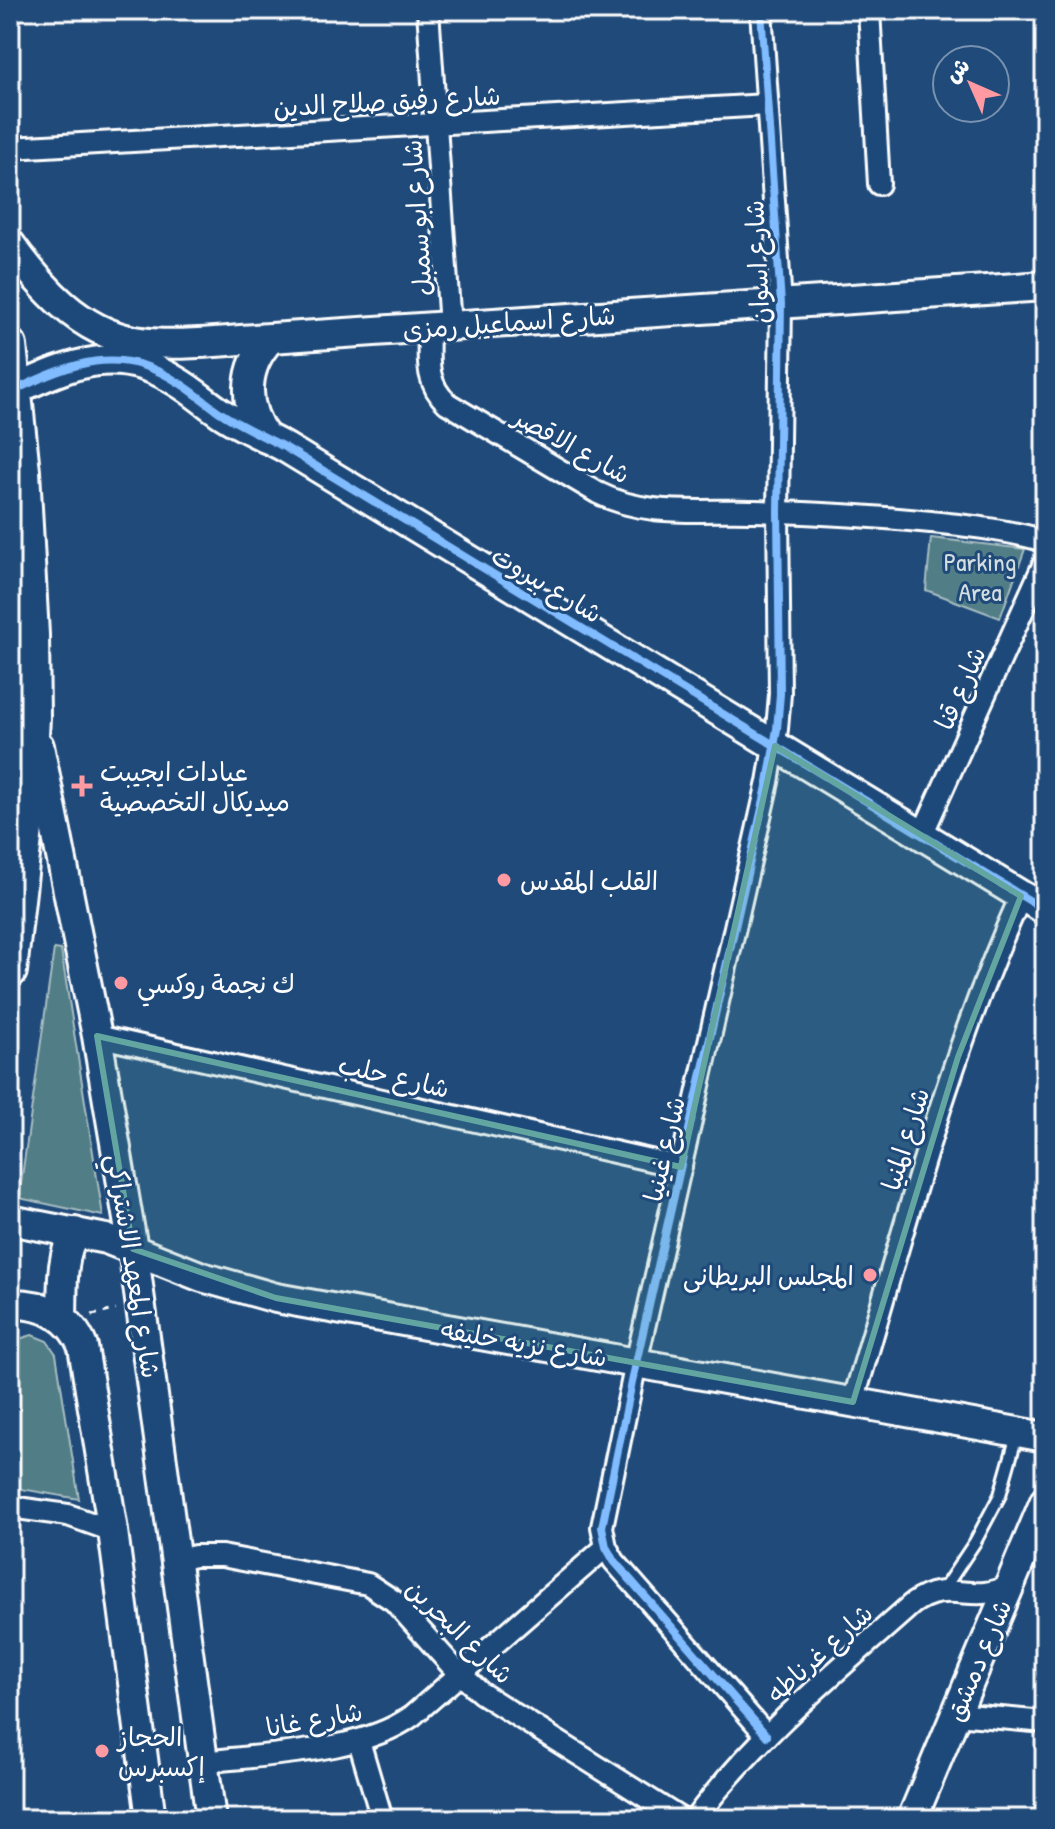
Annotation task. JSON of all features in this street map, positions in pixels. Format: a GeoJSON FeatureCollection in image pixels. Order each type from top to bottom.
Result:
{"type":"FeatureCollection","features":[{"type":"Feature","properties":{"kind":"main road"},"geometry":{"type":"LineString","coordinates":[[10,346],[32,635],[33,717],[28,811],[10,971]]}},
{"type":"Feature","properties":{"kind":"street","name":"شارع ابو سمبل"},"geometry":{"type":"LineString","coordinates":[[428,10],[436,124],[440,326]]}},
{"type":"Feature","properties":{"kind":"street","name":"شارع اسوان"},"geometry":{"type":"LineString","coordinates":[[761,10],[781,304],[778,512]]}},
{"type":"Feature","properties":{"kind":"street"},"geometry":{"type":"LineString","coordinates":[[869,10],[879,184]]}},
{"type":"Feature","properties":{"kind":"street","name":"شارع رفيق صلاح الدين"},"geometry":{"type":"LineString","coordinates":[[10,148],[767,105]]}},
{"type":"Feature","properties":{"kind":"street","name":"شارع اسماعيل رمزى"},"geometry":{"type":"LineString","coordinates":[[10,244],[33,275],[63,306],[87,323],[133,341],[271,338],[1045,286]]}},
{"type":"Feature","properties":{"kind":"street","name":"شارع الاقصر"},"geometry":{"type":"LineString","coordinates":[[440,326],[430,376],[441,397],[598,493],[628,506],[649,510],[859,516],[966,526],[1045,541]]}},
{"type":"Feature","properties":{"kind":"street"},"geometry":{"type":"LineString","coordinates":[[266,438],[253,416],[248,391],[252,366],[271,338]]}},
{"type":"Feature","properties":{"kind":"street","name":"شارع بيروت"},"geometry":{"type":"LineString","coordinates":[[15,390],[53,372],[85,362],[137,362],[167,375],[229,418],[1033,903]]}},
{"type":"Feature","properties":{"kind":"street","name":"شارع غينيا"},"geometry":{"type":"LineString","coordinates":[[606,1547],[603,1514],[775,746],[780,694],[778,512]]}},
{"type":"Feature","properties":{"kind":"street","name":"شارع قنا"},"geometry":{"type":"LineString","coordinates":[[922,835],[1045,561]]}},
{"type":"Feature","properties":{"kind":"street","name":"شارع المعهد الاشتراكي"},"geometry":{"type":"LineString","coordinates":[[33,717],[97,1036],[133,1249],[211,1819]]}},
{"type":"Feature","properties":{"kind":"street","name":"شارع المنيا"},"geometry":{"type":"LineString","coordinates":[[853,1402],[982,987],[1033,903]]}},
{"type":"Feature","properties":{"kind":"street","name":"شارع حلب"},"geometry":{"type":"LineString","coordinates":[[97,1036],[681,1167]]}},
{"type":"Feature","properties":{"kind":"street","name":"شارع نزيه خليفه"},"geometry":{"type":"LineString","coordinates":[[10,1220],[75,1232],[133,1249],[202,1277],[276,1298],[1032,1434]]}},
{"type":"Feature","properties":{"kind":"street"},"geometry":{"type":"LineString","coordinates":[[64,1319],[64,1264],[69,1242],[75,1232]]}},
{"type":"Feature","properties":{"kind":"street"},"geometry":{"type":"LineString","coordinates":[[10,1304],[35,1305],[64,1319],[77,1335],[85,1354],[113,1531],[151,1819]]}},
{"type":"Feature","properties":{"kind":"street","name":"شارع دمشق"},"geometry":{"type":"LineString","coordinates":[[912,1819],[1045,1501]]}},
{"type":"Feature","properties":{"kind":"street"},"geometry":{"type":"LineString","coordinates":[[10,1507],[68,1515],[113,1531]]}},
{"type":"Feature","properties":{"kind":"street"},"geometry":{"type":"LineString","coordinates":[[606,1547],[619,1567],[767,1736]]}},
{"type":"Feature","properties":{"kind":"street","name":"شارع غانا"},"geometry":{"type":"LineString","coordinates":[[203,1762],[359,1741],[404,1722],[606,1547]]}},
{"type":"Feature","properties":{"kind":"street","name":"شارع البحرين"},"geometry":{"type":"LineString","coordinates":[[176,1560],[222,1556],[368,1584],[394,1601],[460,1674],[496,1704],[681,1819]]}},
{"type":"Feature","properties":{"kind":"street"},"geometry":{"type":"LineString","coordinates":[[943,1590],[990,1594],[1009,1585]]}},
{"type":"Feature","properties":{"kind":"street","name":"شارع غرناطه"},"geometry":{"type":"LineString","coordinates":[[695,1819],[727,1778],[767,1736],[912,1604],[926,1595],[943,1590]]}},
{"type":"Feature","properties":{"kind":"street"},"geometry":{"type":"LineString","coordinates":[[956,1714],[1045,1722]]}},
{"type":"Feature","properties":{"kind":"street"},"geometry":{"type":"LineString","coordinates":[[359,1741],[382,1819]]}},
{"type":"Feature","properties":{"kind":"lane"},"geometry":{"type":"LineString","coordinates":[[943,1590],[975,1542],[1032,1434]]}},
{"type":"Feature","properties":{"kind":"path"},"geometry":{"type":"LineString","coordinates":[[64,1319],[141,1305]]}},
{"type":"Feature","properties":{"kind":"highlighted area"},"geometry":{"type":"Polygon","coordinates":[[[775,746],[1021,896],[958,1057],[853,1402],[276,1298],[133,1249],[97,1036],[681,1167],[775,746]]]}},
{"type":"Feature","properties":{"kind":"green space","name":"Parking Area"},"geometry":{"type":"Polygon","coordinates":[[[931,538],[1025,549],[1000,618],[926,590],[931,538]]]}},
{"type":"Feature","properties":{"kind":"green space"},"geometry":{"type":"Polygon","coordinates":[[[54,949],[61,950],[103,1216],[19,1198],[54,949]]]}},
{"type":"Feature","properties":{"kind":"green space"},"geometry":{"type":"Polygon","coordinates":[[[32,1335],[47,1341],[56,1354],[79,1499],[10,1487],[10,1346],[16,1340],[32,1335]]]}},
{"type":"Feature","properties":{"kind":"cycle path"},"geometry":{"type":"LineString","coordinates":[[761,10],[781,304],[778,512],[780,694],[777,729],[768,782],[636,1363],[602,1527],[606,1547],[614,1561],[767,1736]]}},
{"type":"Feature","properties":{"kind":"cycle path"},"geometry":{"type":"LineString","coordinates":[[15,390],[56,372],[95,362],[115,360],[155,370],[229,418],[286,448],[1045,910]]}},
{"type":"Feature","properties":{"kind":"place","name":"عيادات ايجيبت ميديكال التخصصية"},"geometry":{"type":"Point","coordinates":[82,786]}},
{"type":"Feature","properties":{"kind":"place","name":"القلب المقدس"},"geometry":{"type":"Point","coordinates":[504,880]}},
{"type":"Feature","properties":{"kind":"place","name":"ك نجمة روكسي"},"geometry":{"type":"Point","coordinates":[121,983]}},
{"type":"Feature","properties":{"kind":"place","name":"المجلس البريطانى"},"geometry":{"type":"Point","coordinates":[870,1275]}},
{"type":"Feature","properties":{"kind":"place","name":"الحجاز إكسبرس"},"geometry":{"type":"Point","coordinates":[102,1751]}}]}
